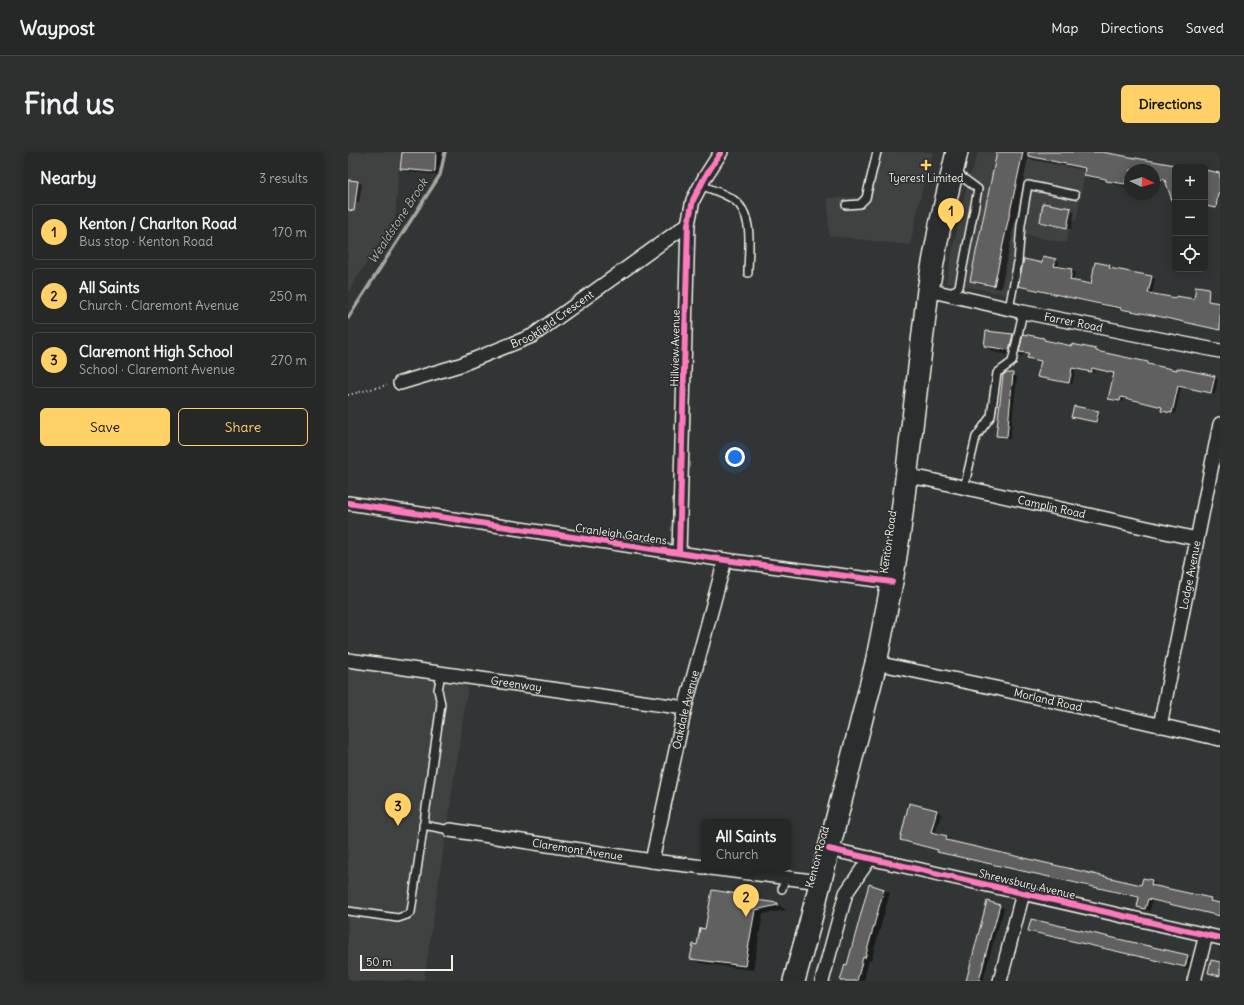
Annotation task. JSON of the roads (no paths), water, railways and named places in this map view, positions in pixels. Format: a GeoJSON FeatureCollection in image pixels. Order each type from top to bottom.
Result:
{"type":"FeatureCollection","features":[{"type":"Feature","properties":{"kind":"main road","name":"Kenton Road"},"geometry":{"type":"LineString","coordinates":[[794,981],[876,663],[892,582],[928,290],[954,161]]}},
{"type":"Feature","properties":{"kind":"street","name":"Hillview Avenue"},"geometry":{"type":"LineString","coordinates":[[680,553],[688,224],[693,200],[721,152]]}},
{"type":"Feature","properties":{"kind":"street","name":"Brookfield Crescent"},"geometry":{"type":"LineString","coordinates":[[400,383],[460,365],[532,336],[688,224]]}},
{"type":"Feature","properties":{"kind":"street","name":"Farrer Road"},"geometry":{"type":"LineString","coordinates":[[928,290],[1022,312],[1220,351]]}},
{"type":"Feature","properties":{"kind":"street","name":"Lodge Avenue"},"geometry":{"type":"LineString","coordinates":[[1160,726],[1220,424]]}},
{"type":"Feature","properties":{"kind":"street","name":"Camplin Road"},"geometry":{"type":"LineString","coordinates":[[906,476],[926,479],[1197,539]]}},
{"type":"Feature","properties":{"kind":"street","name":"Cranleigh Gardens"},"geometry":{"type":"LineString","coordinates":[[348,503],[725,560],[892,582]]}},
{"type":"Feature","properties":{"kind":"street","name":"Oakdale Avenue"},"geometry":{"type":"LineString","coordinates":[[652,860],[685,708],[725,560]]}},
{"type":"Feature","properties":{"kind":"street","name":"Greenway"},"geometry":{"type":"LineString","coordinates":[[348,660],[685,708]]}},
{"type":"Feature","properties":{"kind":"street","name":"Morland Road"},"geometry":{"type":"LineString","coordinates":[[876,663],[996,688],[1220,739]]}},
{"type":"Feature","properties":{"kind":"street","name":"Claremont Avenue"},"geometry":{"type":"LineString","coordinates":[[450,830],[701,867]]}},
{"type":"Feature","properties":{"kind":"street","name":"Shrewsbury Avenue"},"geometry":{"type":"LineString","coordinates":[[829,849],[1220,938]]}},
{"type":"Feature","properties":{"kind":"street"},"geometry":{"type":"LineString","coordinates":[[822,981],[846,893],[870,858]]}},
{"type":"Feature","properties":{"kind":"street"},"geometry":{"type":"LineString","coordinates":[[725,871],[784,883],[820,882]]}},
{"type":"Feature","properties":{"kind":"street"},"geometry":{"type":"LineString","coordinates":[[1000,981],[1024,894]]}},
{"type":"Feature","properties":{"kind":"street"},"geometry":{"type":"LineString","coordinates":[[1194,981],[1206,935]]}},
{"type":"Feature","properties":{"kind":"lane"},"geometry":{"type":"LineString","coordinates":[[846,205],[860,204],[866,198],[877,152]]}},
{"type":"Feature","properties":{"kind":"lane"},"geometry":{"type":"LineString","coordinates":[[948,294],[959,287],[978,189],[954,161]]}},
{"type":"Feature","properties":{"kind":"lane"},"geometry":{"type":"LineString","coordinates":[[701,185],[720,192],[736,201],[746,214],[749,232],[748,273]]}},
{"type":"Feature","properties":{"kind":"lane"},"geometry":{"type":"LineString","coordinates":[[1009,308],[1018,262],[1021,225],[1028,185],[1075,195]]}},
{"type":"Feature","properties":{"kind":"lane"},"geometry":{"type":"LineString","coordinates":[[964,488],[976,437],[991,416],[997,373],[1012,362],[1022,312]]}},
{"type":"Feature","properties":{"kind":"lane"},"geometry":{"type":"LineString","coordinates":[[348,911],[398,918],[411,912],[441,704],[438,690],[440,674]]}},
{"type":"Feature","properties":{"kind":"lane"},"geometry":{"type":"LineString","coordinates":[[423,825],[450,830]]}},
{"type":"Feature","properties":{"kind":"waterway","name":"Wealdstone Brook"},"geometry":{"type":"LineString","coordinates":[[348,318],[440,175],[445,152]]}},
{"type":"Feature","properties":{"kind":"place","name":"Tyerest Limited"},"geometry":{"type":"Point","coordinates":[926,165]}},
{"type":"Feature","properties":{"kind":"place","name":"Kenton / Charlton Road"},"geometry":{"type":"Point","coordinates":[951,231]}},
{"type":"Feature","properties":{"kind":"place","name":"Claremont High School"},"geometry":{"type":"Point","coordinates":[398,826]}},
{"type":"Feature","properties":{"kind":"place","name":"All Saints"},"geometry":{"type":"Point","coordinates":[746,917]}}]}
